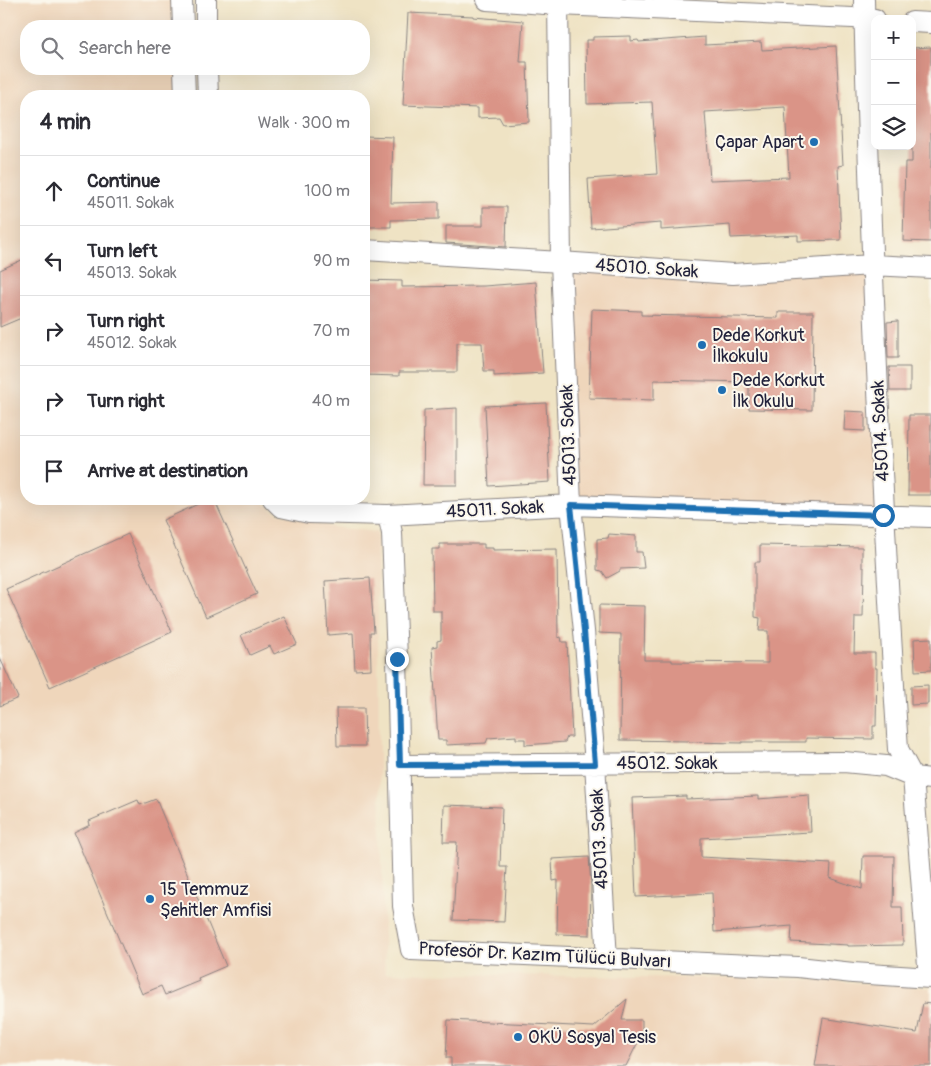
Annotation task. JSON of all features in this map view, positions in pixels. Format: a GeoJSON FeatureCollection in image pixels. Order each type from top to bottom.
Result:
{"type":"FeatureCollection","features":[{"type":"Feature","properties":{"kind":"street"},"geometry":{"type":"LineString","coordinates":[[182,0],[183,20]]}},
{"type":"Feature","properties":{"kind":"street"},"geometry":{"type":"LineString","coordinates":[[206,0],[206,20]]}},
{"type":"Feature","properties":{"kind":"street"},"geometry":{"type":"LineString","coordinates":[[487,0],[868,13]]}},
{"type":"Feature","properties":{"kind":"street","name":"45013. Sokak"},"geometry":{"type":"LineString","coordinates":[[559,3],[561,262],[571,505],[595,764],[607,959]]}},
{"type":"Feature","properties":{"kind":"street","name":"45014. Sokak"},"geometry":{"type":"LineString","coordinates":[[868,13],[872,264],[883,515],[898,750],[922,778],[930,978]]}},
{"type":"Feature","properties":{"kind":"street"},"geometry":{"type":"LineString","coordinates":[[916,22],[931,23]]}},
{"type":"Feature","properties":{"kind":"street"},"geometry":{"type":"LineString","coordinates":[[184,75],[185,90]]}},
{"type":"Feature","properties":{"kind":"street"},"geometry":{"type":"LineString","coordinates":[[207,75],[208,90]]}},
{"type":"Feature","properties":{"kind":"street","name":"45010. Sokak"},"geometry":{"type":"LineString","coordinates":[[370,250],[734,274],[872,264],[931,268]]}},
{"type":"Feature","properties":{"kind":"street"},"geometry":{"type":"LineString","coordinates":[[280,505],[309,513],[388,515]]}},
{"type":"Feature","properties":{"kind":"street","name":"45011. Sokak"},"geometry":{"type":"LineString","coordinates":[[388,515],[571,505],[931,517]]}},
{"type":"Feature","properties":{"kind":"street","name":"Profesör Dr. Kazım Tülücü Bulvarı"},"geometry":{"type":"LineString","coordinates":[[388,515],[392,533],[403,906],[411,950],[798,967],[930,978]]}},
{"type":"Feature","properties":{"kind":"street","name":"45012. Sokak"},"geometry":{"type":"LineString","coordinates":[[400,765],[844,762],[886,766],[922,778]]}},
{"type":"Feature","properties":{"kind":"shaded area"},"geometry":{"type":"Polygon","coordinates":[[[0,0],[171,0],[173,20],[20,20],[20,75],[179,75],[180,90],[20,90],[20,505],[267,505],[277,513],[331,527],[377,532],[379,759],[385,973],[818,980],[931,988],[931,1066],[0,1066],[0,0]]]}},
{"type":"Feature","properties":{"kind":"shaded area","name":"Dede Korkut İlk Okulu"},"geometry":{"type":"Polygon","coordinates":[[[561,262],[733,274],[872,265],[883,515],[571,505],[561,262]]]}},
{"type":"Feature","properties":{"kind":"building"},"geometry":{"type":"Polygon","coordinates":[[[408,13],[473,16],[523,21],[520,62],[527,62],[529,122],[503,124],[499,117],[478,118],[478,108],[403,105],[408,13]]]}},
{"type":"Feature","properties":{"kind":"building"},"geometry":{"type":"Polygon","coordinates":[[[631,36],[631,41],[638,40],[639,42],[705,37],[705,45],[761,42],[762,50],[836,46],[843,165],[838,166],[841,240],[798,241],[798,235],[731,238],[730,225],[661,230],[661,223],[591,228],[588,179],[657,174],[652,102],[587,104],[586,40],[593,40],[593,37],[631,36]],[[785,107],[705,112],[710,180],[789,177],[785,107]]]}},
{"type":"Feature","properties":{"kind":"building"},"geometry":{"type":"Polygon","coordinates":[[[931,47],[931,242],[903,241],[905,162],[912,162],[912,150],[916,150],[916,48],[931,47]]]}},
{"type":"Feature","properties":{"kind":"building"},"geometry":{"type":"Polygon","coordinates":[[[370,136],[393,137],[391,203],[439,202],[439,219],[391,220],[391,227],[370,227],[370,136]]]}},
{"type":"Feature","properties":{"kind":"building"},"geometry":{"type":"Polygon","coordinates":[[[483,207],[507,207],[506,247],[446,243],[446,226],[483,226],[483,207]]]}},
{"type":"Feature","properties":{"kind":"building"},"geometry":{"type":"Polygon","coordinates":[[[20,261],[20,319],[0,327],[0,270],[20,261]]]}},
{"type":"Feature","properties":{"kind":"building"},"geometry":{"type":"Polygon","coordinates":[[[370,280],[402,281],[402,287],[484,286],[536,282],[543,373],[494,376],[494,371],[484,371],[482,343],[457,343],[457,372],[399,372],[399,376],[370,375],[370,280]]]}},
{"type":"Feature","properties":{"kind":"building","name":"Dede Korkut İlkokulu"},"geometry":{"type":"Polygon","coordinates":[[[592,309],[641,311],[641,315],[778,318],[778,312],[813,312],[812,410],[749,409],[749,382],[654,380],[654,400],[589,398],[592,309]]]}},
{"type":"Feature","properties":{"kind":"building"},"geometry":{"type":"Polygon","coordinates":[[[898,321],[898,358],[888,358],[887,322],[898,321]]]}},
{"type":"Feature","properties":{"kind":"building"},"geometry":{"type":"Polygon","coordinates":[[[889,367],[910,367],[910,391],[890,391],[889,367]]]}},
{"type":"Feature","properties":{"kind":"building"},"geometry":{"type":"Polygon","coordinates":[[[546,403],[550,482],[489,486],[485,406],[546,403]]]}},
{"type":"Feature","properties":{"kind":"building"},"geometry":{"type":"Polygon","coordinates":[[[457,408],[457,485],[423,485],[424,410],[457,408]]]}},
{"type":"Feature","properties":{"kind":"building"},"geometry":{"type":"Polygon","coordinates":[[[845,411],[865,412],[865,431],[844,430],[845,411]]]}},
{"type":"Feature","properties":{"kind":"building"},"geometry":{"type":"Polygon","coordinates":[[[909,415],[931,415],[931,495],[908,495],[909,415]]]}},
{"type":"Feature","properties":{"kind":"building"},"geometry":{"type":"Polygon","coordinates":[[[196,505],[217,505],[257,594],[206,617],[163,520],[196,505]]]}},
{"type":"Feature","properties":{"kind":"building"},"geometry":{"type":"Polygon","coordinates":[[[128,534],[172,632],[50,687],[6,589],[128,534]]]}},
{"type":"Feature","properties":{"kind":"building"},"geometry":{"type":"Polygon","coordinates":[[[609,534],[636,536],[636,552],[642,552],[644,568],[620,569],[620,571],[607,578],[602,571],[597,570],[597,539],[608,538],[609,534]]]}},
{"type":"Feature","properties":{"kind":"building"},"geometry":{"type":"Polygon","coordinates":[[[440,544],[484,544],[484,548],[493,548],[493,550],[557,549],[558,638],[561,637],[562,642],[567,642],[572,737],[567,737],[565,742],[525,745],[525,739],[516,739],[516,736],[488,738],[486,743],[446,745],[446,740],[438,740],[432,647],[437,646],[437,641],[441,640],[441,611],[433,611],[432,549],[440,549],[440,544]]]}},
{"type":"Feature","properties":{"kind":"building"},"geometry":{"type":"Polygon","coordinates":[[[760,545],[862,547],[862,567],[864,567],[863,617],[855,617],[854,653],[875,653],[875,668],[877,668],[876,726],[873,726],[873,739],[806,738],[806,742],[742,743],[620,740],[621,634],[599,633],[599,605],[645,606],[644,660],[768,663],[768,631],[759,631],[760,618],[755,617],[755,562],[760,562],[760,545]]]}},
{"type":"Feature","properties":{"kind":"building"},"geometry":{"type":"Polygon","coordinates":[[[370,578],[374,632],[370,632],[371,669],[355,670],[353,633],[328,635],[325,581],[370,578]]]}},
{"type":"Feature","properties":{"kind":"building"},"geometry":{"type":"Polygon","coordinates":[[[284,616],[297,644],[274,654],[270,646],[250,655],[241,635],[284,616]]]}},
{"type":"Feature","properties":{"kind":"building"},"geometry":{"type":"Polygon","coordinates":[[[931,638],[931,670],[915,671],[914,639],[931,638]]]}},
{"type":"Feature","properties":{"kind":"building"},"geometry":{"type":"Polygon","coordinates":[[[0,658],[18,698],[0,706],[0,658]]]}},
{"type":"Feature","properties":{"kind":"building"},"geometry":{"type":"Polygon","coordinates":[[[928,685],[928,704],[911,705],[911,686],[928,685]]]}},
{"type":"Feature","properties":{"kind":"building"},"geometry":{"type":"Polygon","coordinates":[[[336,708],[364,708],[365,746],[337,746],[336,708]]]}},
{"type":"Feature","properties":{"kind":"building"},"geometry":{"type":"Polygon","coordinates":[[[809,795],[811,832],[701,838],[701,857],[831,864],[830,878],[862,889],[863,856],[894,856],[893,907],[902,907],[903,945],[848,946],[791,942],[792,926],[714,932],[712,893],[636,897],[632,798],[686,796],[686,799],[758,796],[758,799],[809,795]]]}},
{"type":"Feature","properties":{"kind":"building","name":"15 Temmuz Şehitler Amfisi"},"geometry":{"type":"Polygon","coordinates":[[[156,799],[226,966],[198,978],[199,981],[165,995],[161,986],[142,994],[74,833],[90,825],[89,821],[138,800],[140,805],[156,799]]]}},
{"type":"Feature","properties":{"kind":"building"},"geometry":{"type":"Polygon","coordinates":[[[444,805],[502,807],[500,867],[507,867],[504,922],[453,920],[457,842],[443,842],[444,805]]]}},
{"type":"Feature","properties":{"kind":"building"},"geometry":{"type":"Polygon","coordinates":[[[589,857],[591,885],[590,935],[557,934],[558,880],[553,881],[552,859],[589,857]]]}},
{"type":"Feature","properties":{"kind":"building","name":"OKÜ Sosyal Tesis"},"geometry":{"type":"Polygon","coordinates":[[[627,999],[622,1020],[642,1020],[642,1034],[626,1066],[451,1066],[451,1058],[446,1058],[448,1020],[594,1027],[627,999]]]}},
{"type":"Feature","properties":{"kind":"building"},"geometry":{"type":"Polygon","coordinates":[[[923,1003],[931,1004],[931,1066],[815,1066],[823,1018],[917,1033],[923,1003]]]}},
{"type":"Feature","properties":{"kind":"place","name":"Çapar Apart"},"geometry":{"type":"Point","coordinates":[814,142]}},
{"type":"Feature","properties":{"kind":"place","name":"Dede Korkut İlkokulu"},"geometry":{"type":"Point","coordinates":[702,345]}},
{"type":"Feature","properties":{"kind":"place","name":"Dede Korkut İlk Okulu"},"geometry":{"type":"Point","coordinates":[722,390]}},
{"type":"Feature","properties":{"kind":"place","name":"15 Temmuz Şehitler Amfisi"},"geometry":{"type":"Point","coordinates":[150,899]}},
{"type":"Feature","properties":{"kind":"place","name":"OKÜ Sosyal Tesis"},"geometry":{"type":"Point","coordinates":[518,1037]}},
{"type":"Feature","properties":{"kind":"route"},"geometry":{"type":"LineString","coordinates":[[397,659],[400,765],[595,764],[571,505],[883,515]]}}]}
